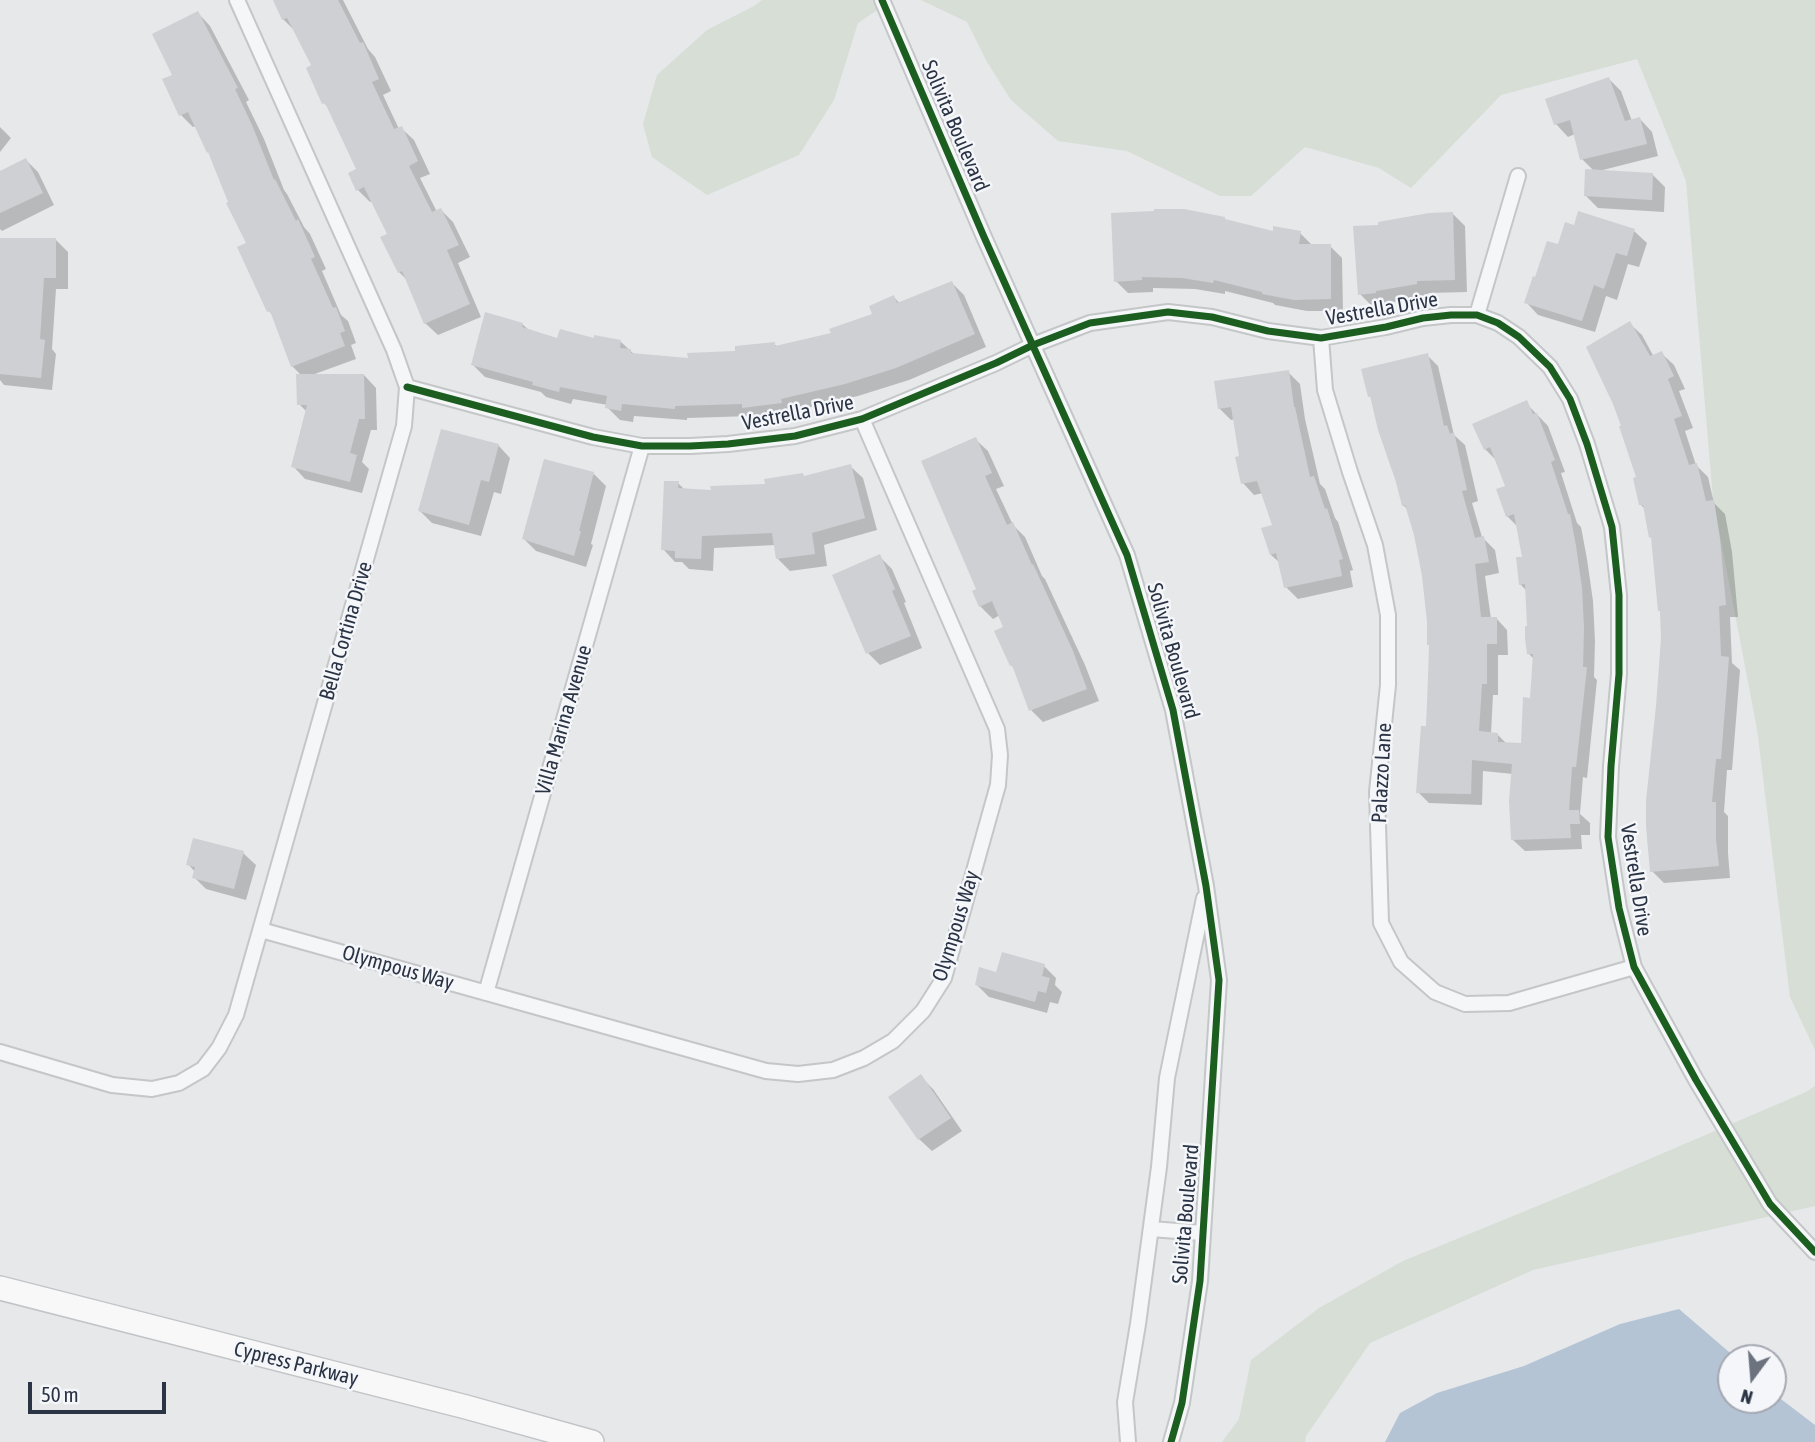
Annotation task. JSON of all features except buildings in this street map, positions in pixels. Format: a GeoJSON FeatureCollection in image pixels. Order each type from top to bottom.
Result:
{"type":"FeatureCollection","features":[{"type":"Feature","properties":{"kind":"main road","name":"Cypress Parkway"},"geometry":{"type":"LineString","coordinates":[[1,1291],[466,1407],[592,1442]]}},
{"type":"Feature","properties":{"kind":"street","name":"Bella Cortina Drive"},"geometry":{"type":"LineString","coordinates":[[0,1052],[112,1085],[152,1089],[179,1083],[203,1069],[219,1048],[236,1015],[404,426],[407,387],[389,339],[237,0]]}},
{"type":"Feature","properties":{"kind":"street","name":"Solivita Boulevard"},"geometry":{"type":"LineString","coordinates":[[882,0],[1127,555],[1173,710],[1206,886],[1219,980],[1200,1281],[1184,1389],[1171,1442]]}},
{"type":"Feature","properties":{"kind":"street"},"geometry":{"type":"LineString","coordinates":[[1477,315],[1518,176]]}},
{"type":"Feature","properties":{"kind":"street","name":"Vestrella Drive"},"geometry":{"type":"LineString","coordinates":[[407,387],[593,437],[642,446],[716,444],[795,436],[862,419],[1090,323],[1168,312],[1212,317],[1268,331],[1321,338],[1451,315],[1477,315],[1498,323],[1520,337],[1550,368],[1570,399],[1587,444],[1612,527],[1619,595],[1619,674],[1608,837],[1619,908],[1634,967],[1696,1080],[1770,1204],[1815,1252]]}},
{"type":"Feature","properties":{"kind":"street","name":"Palazzo Lane"},"geometry":{"type":"LineString","coordinates":[[1321,338],[1325,390],[1375,545],[1388,615],[1388,685],[1377,792],[1381,923],[1401,962],[1435,992],[1465,1004],[1509,1003],[1634,967]]}},
{"type":"Feature","properties":{"kind":"street","name":"Olympous Way"},"geometry":{"type":"LineString","coordinates":[[261,930],[766,1071],[798,1073],[833,1070],[864,1058],[893,1041],[923,1011],[944,978],[998,785],[1000,755],[997,729],[862,419]]}},
{"type":"Feature","properties":{"kind":"street","name":"Villa Marina Avenue"},"geometry":{"type":"LineString","coordinates":[[486,993],[642,446]]}},
{"type":"Feature","properties":{"kind":"street","name":"Solivita Boulevard"},"geometry":{"type":"LineString","coordinates":[[1128,1442],[1125,1402],[1151,1229],[1167,1078],[1206,886]]}},
{"type":"Feature","properties":{"kind":"street"},"geometry":{"type":"LineString","coordinates":[[1151,1229],[1203,1233]]}},
{"type":"Feature","properties":{"kind":"shaded area"},"geometry":{"type":"Polygon","coordinates":[[[762,0],[892,0],[858,23],[834,100],[799,155],[707,195],[652,157],[643,124],[657,75],[707,30],[762,0]]]}},
{"type":"Feature","properties":{"kind":"shaded area"},"geometry":{"type":"Polygon","coordinates":[[[921,0],[1815,0],[1815,1050],[1790,997],[1757,729],[1713,499],[1686,181],[1637,59],[1501,95],[1411,188],[1379,168],[1305,147],[1251,196],[1220,196],[1127,151],[1058,141],[1011,100],[987,62],[967,22],[921,0]]]}},
{"type":"Feature","properties":{"kind":"shaded area"},"geometry":{"type":"Polygon","coordinates":[[[1815,1086],[1815,1206],[1533,1270],[1370,1343],[1306,1436],[1305,1442],[1222,1442],[1239,1419],[1251,1360],[1319,1308],[1403,1261],[1584,1187],[1815,1086]]]}},
{"type":"Feature","properties":{"kind":"water"},"geometry":{"type":"Polygon","coordinates":[[[1679,1309],[1720,1344],[1717,1344],[1717,1414],[1787,1414],[1787,1404],[1815,1425],[1815,1442],[1385,1442],[1400,1413],[1437,1393],[1524,1366],[1620,1324],[1679,1309]]]}},
{"type":"Feature","properties":{"kind":"cycle path"},"geometry":{"type":"LineString","coordinates":[[882,0],[984,237],[1127,555],[1173,710],[1206,886],[1219,980],[1200,1281],[1182,1403],[1171,1442]]}},
{"type":"Feature","properties":{"kind":"cycle path"},"geometry":{"type":"LineString","coordinates":[[407,387],[593,437],[642,446],[728,444],[795,436],[862,419],[1090,323],[1168,312],[1212,317],[1268,331],[1321,338],[1451,315],[1477,315],[1498,323],[1519,337],[1550,367],[1570,399],[1587,444],[1612,527],[1619,595],[1619,674],[1608,837],[1619,908],[1634,967],[1696,1080],[1770,1204],[1815,1252]]}}]}
